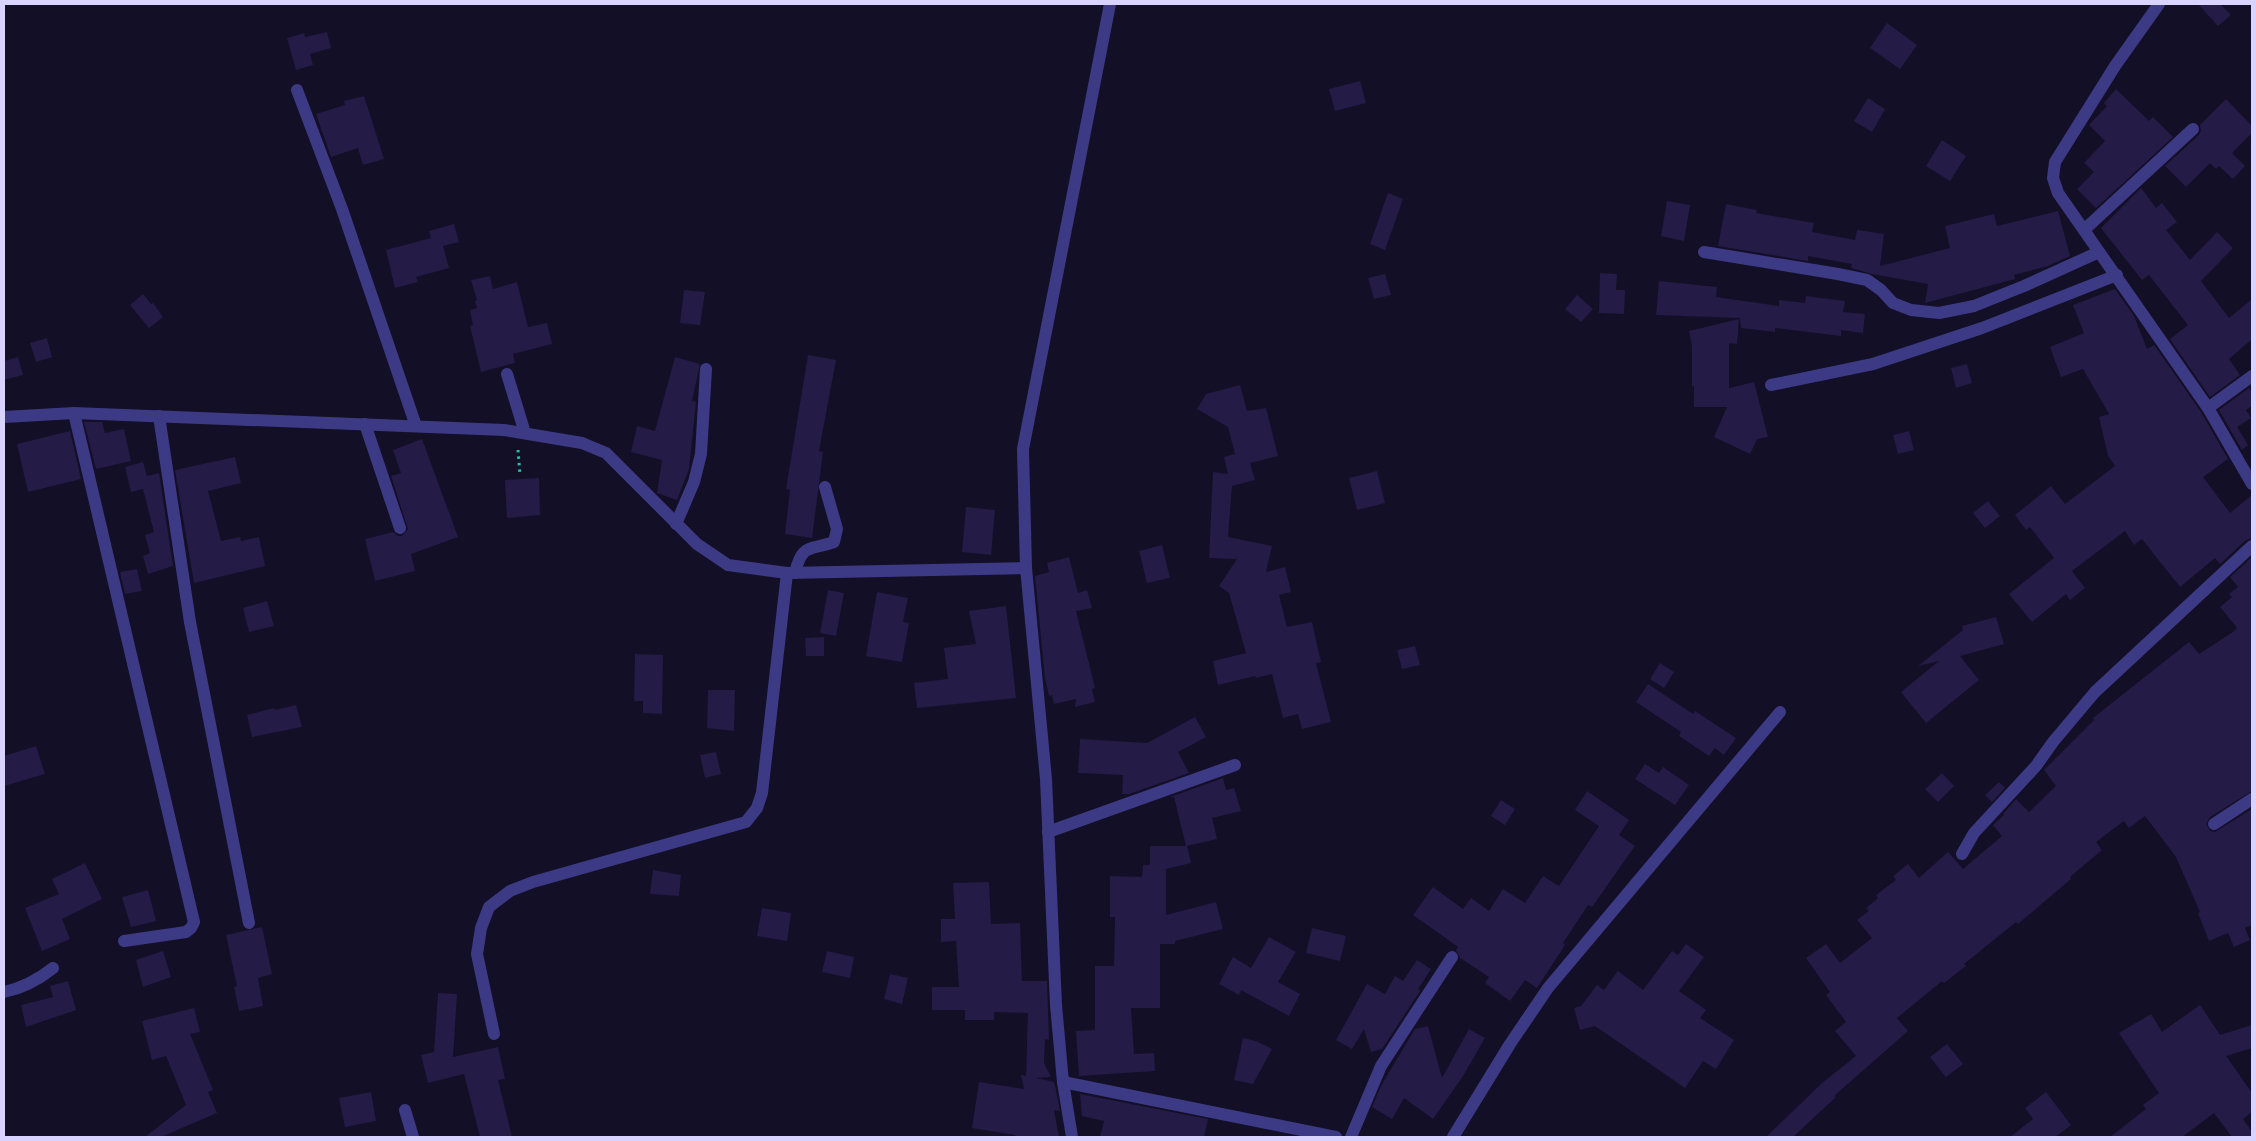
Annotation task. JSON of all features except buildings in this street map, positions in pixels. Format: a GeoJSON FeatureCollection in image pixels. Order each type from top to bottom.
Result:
{"type":"FeatureCollection","features":[{"type":"Feature","properties":{"kind":"street"},"geometry":{"type":"LineString","coordinates":[[1072,1137],[1064,1082],[1055,986],[1043,738],[1026,568],[1023,449],[1110,4]]}},
{"type":"Feature","properties":{"kind":"street"},"geometry":{"type":"LineString","coordinates":[[2159,4],[2114,66],[2056,162],[2053,178],[2058,193],[2208,408],[2252,484]]}},
{"type":"Feature","properties":{"kind":"street"},"geometry":{"type":"LineString","coordinates":[[297,90],[342,209],[416,426]]}},
{"type":"Feature","properties":{"kind":"street"},"geometry":{"type":"LineString","coordinates":[[2084,230],[2193,129]]}},
{"type":"Feature","properties":{"kind":"street"},"geometry":{"type":"LineString","coordinates":[[1704,252],[1867,280],[1893,302],[1911,310],[1939,312],[1974,306],[2099,252]]}},
{"type":"Feature","properties":{"kind":"street"},"geometry":{"type":"LineString","coordinates":[[1771,385],[1873,364],[1982,328],[2117,275]]}},
{"type":"Feature","properties":{"kind":"street"},"geometry":{"type":"LineString","coordinates":[[676,524],[694,482],[701,454],[706,369]]}},
{"type":"Feature","properties":{"kind":"street"},"geometry":{"type":"LineString","coordinates":[[507,374],[521,432]]}},
{"type":"Feature","properties":{"kind":"street"},"geometry":{"type":"LineString","coordinates":[[2208,408],[2252,376]]}},
{"type":"Feature","properties":{"kind":"street"},"geometry":{"type":"LineString","coordinates":[[4,417],[74,413],[416,426],[521,432],[582,443],[606,454],[697,544],[728,565],[791,573],[1026,568]]}},
{"type":"Feature","properties":{"kind":"street"},"geometry":{"type":"LineString","coordinates":[[74,413],[194,922],[186,932],[124,941]]}},
{"type":"Feature","properties":{"kind":"street"},"geometry":{"type":"LineString","coordinates":[[159,416],[190,622],[250,923]]}},
{"type":"Feature","properties":{"kind":"street"},"geometry":{"type":"LineString","coordinates":[[365,424],[400,528]]}},
{"type":"Feature","properties":{"kind":"street"},"geometry":{"type":"LineString","coordinates":[[494,1034],[477,954],[481,928],[489,907],[510,891],[533,882],[746,822],[757,808],[762,793],[791,573],[801,553],[834,542],[837,529],[825,486]]}},
{"type":"Feature","properties":{"kind":"street"},"geometry":{"type":"LineString","coordinates":[[1962,854],[1974,834],[2036,766],[2052,742],[2095,692],[2252,546]]}},
{"type":"Feature","properties":{"kind":"street"},"geometry":{"type":"LineString","coordinates":[[1453,1137],[1510,1044],[1548,988],[1780,712]]}},
{"type":"Feature","properties":{"kind":"street"},"geometry":{"type":"LineString","coordinates":[[1048,832],[1235,765]]}},
{"type":"Feature","properties":{"kind":"street"},"geometry":{"type":"LineString","coordinates":[[2214,824],[2252,799]]}},
{"type":"Feature","properties":{"kind":"street"},"geometry":{"type":"LineString","coordinates":[[1351,1137],[1381,1066],[1452,957]]}},
{"type":"Feature","properties":{"kind":"street"},"geometry":{"type":"LineString","coordinates":[[4,992],[17,989],[39,979],[53,968]]}},
{"type":"Feature","properties":{"kind":"street"},"geometry":{"type":"LineString","coordinates":[[1064,1082],[1336,1137]]}},
{"type":"Feature","properties":{"kind":"street"},"geometry":{"type":"LineString","coordinates":[[405,1110],[413,1137]]}},
{"type":"Feature","properties":{"kind":"path"},"geometry":{"type":"LineString","coordinates":[[520,475],[521,432]]}}]}
